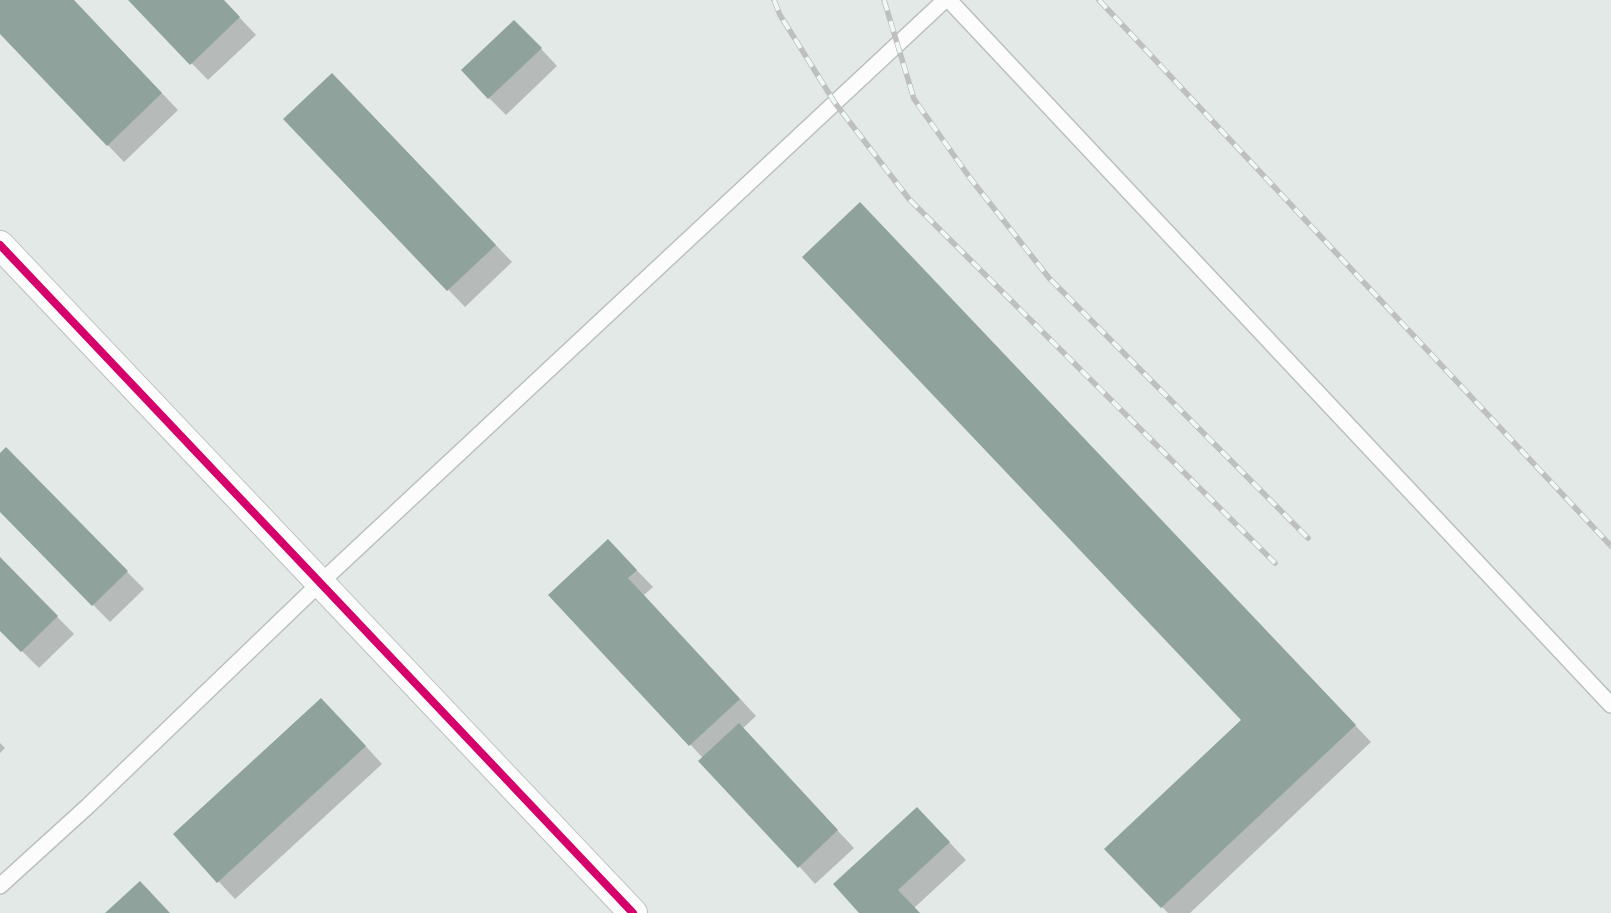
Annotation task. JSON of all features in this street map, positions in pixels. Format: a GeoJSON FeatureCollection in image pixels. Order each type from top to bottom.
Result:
{"type":"FeatureCollection","features":[{"type":"Feature","properties":{"kind":"street"},"geometry":{"type":"LineString","coordinates":[[0,245],[633,913]]}},
{"type":"Feature","properties":{"kind":"lane"},"geometry":{"type":"LineString","coordinates":[[0,886],[88,806],[320,583],[947,0],[1611,705]]}},
{"type":"Feature","properties":{"kind":"building"},"geometry":{"type":"Polygon","coordinates":[[[0,0],[74,0],[162,93],[107,146],[0,34],[0,0]]]}},
{"type":"Feature","properties":{"kind":"building"},"geometry":{"type":"Polygon","coordinates":[[[128,0],[224,0],[240,17],[190,65],[128,0]]]}},
{"type":"Feature","properties":{"kind":"building"},"geometry":{"type":"Polygon","coordinates":[[[514,20],[542,48],[488,99],[461,70],[514,20]]]}},
{"type":"Feature","properties":{"kind":"building"},"geometry":{"type":"Polygon","coordinates":[[[332,73],[496,245],[447,291],[283,119],[332,73]]]}},
{"type":"Feature","properties":{"kind":"building"},"geometry":{"type":"Polygon","coordinates":[[[860,202],[1356,725],[1161,908],[1104,849],[1241,720],[802,257],[860,202]]]}},
{"type":"Feature","properties":{"kind":"building"},"geometry":{"type":"Polygon","coordinates":[[[6,447],[128,571],[92,606],[0,512],[0,453],[6,447]]]}},
{"type":"Feature","properties":{"kind":"building"},"geometry":{"type":"Polygon","coordinates":[[[608,539],[637,570],[628,578],[740,699],[689,746],[548,595],[608,539]]]}},
{"type":"Feature","properties":{"kind":"building"},"geometry":{"type":"Polygon","coordinates":[[[0,557],[58,616],[21,652],[0,631],[0,557]]]}},
{"type":"Feature","properties":{"kind":"building"},"geometry":{"type":"Polygon","coordinates":[[[321,698],[366,746],[217,883],[173,834],[321,698]]]}},
{"type":"Feature","properties":{"kind":"building"},"geometry":{"type":"Polygon","coordinates":[[[739,723],[838,830],[798,868],[698,761],[739,723]]]}},
{"type":"Feature","properties":{"kind":"building"},"geometry":{"type":"Polygon","coordinates":[[[917,807],[950,842],[898,890],[920,913],[859,913],[833,884],[917,807]]]}},
{"type":"Feature","properties":{"kind":"building"},"geometry":{"type":"Polygon","coordinates":[[[140,881],[170,913],[105,913],[140,881]]]}},
{"type":"Feature","properties":{"kind":"railway"},"geometry":{"type":"LineString","coordinates":[[774,0],[780,15],[835,103],[909,199],[1275,563]]}},
{"type":"Feature","properties":{"kind":"railway"},"geometry":{"type":"LineString","coordinates":[[884,0],[914,99],[970,178],[1049,278],[1308,538]]}},
{"type":"Feature","properties":{"kind":"railway"},"geometry":{"type":"LineString","coordinates":[[1099,0],[1611,546]]}},
{"type":"Feature","properties":{"kind":"cycle path"},"geometry":{"type":"LineString","coordinates":[[0,245],[633,913]]}}]}
